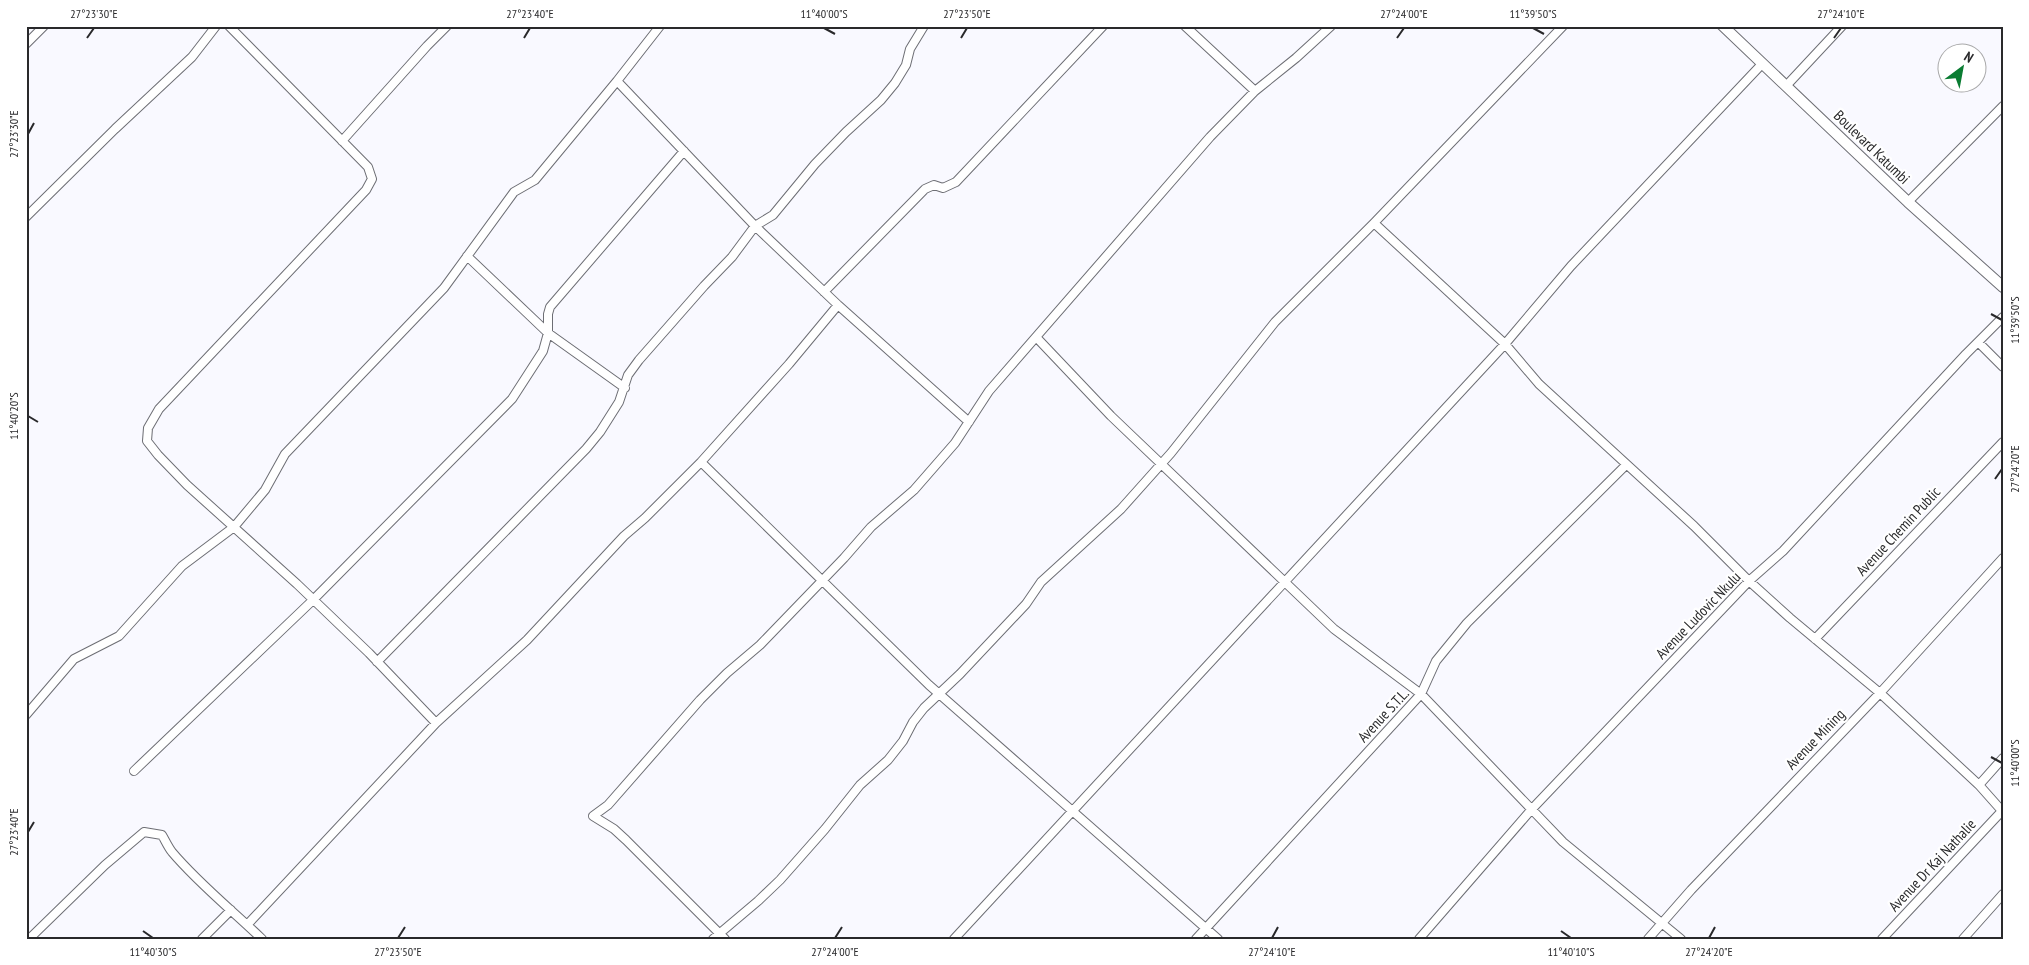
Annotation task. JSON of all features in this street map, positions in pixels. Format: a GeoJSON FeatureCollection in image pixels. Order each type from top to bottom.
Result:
{"type":"FeatureCollection","features":[{"type":"Feature","properties":{"kind":"street"},"geometry":{"type":"LineString","coordinates":[[26,44],[44,26]]}},
{"type":"Feature","properties":{"kind":"street"},"geometry":{"type":"LineString","coordinates":[[26,217],[115,129],[192,58],[216,26]]}},
{"type":"Feature","properties":{"kind":"street"},"geometry":{"type":"LineString","coordinates":[[229,26],[368,167],[372,179],[366,190],[159,408],[148,428],[147,441],[187,485],[313,600],[436,723]]}},
{"type":"Feature","properties":{"kind":"street"},"geometry":{"type":"LineString","coordinates":[[342,141],[426,46],[447,26]]}},
{"type":"Feature","properties":{"kind":"street"},"geometry":{"type":"LineString","coordinates":[[26,715],[74,659],[119,636],[182,566],[234,527],[266,490],[285,454],[444,288],[514,192],[535,180],[660,26]]}},
{"type":"Feature","properties":{"kind":"street"},"geometry":{"type":"LineString","coordinates":[[377,662],[586,448],[611,416],[619,402],[628,375],[639,360],[732,257],[755,226],[773,216],[826,154],[881,100],[895,83],[906,65],[910,49],[924,26]]}},
{"type":"Feature","properties":{"kind":"street"},"geometry":{"type":"LineString","coordinates":[[824,292],[925,190],[934,185],[943,188],[956,182],[1103,26]]}},
{"type":"Feature","properties":{"kind":"street"},"geometry":{"type":"LineString","coordinates":[[1185,26],[1255,91]]}},
{"type":"Feature","properties":{"kind":"street"},"geometry":{"type":"LineString","coordinates":[[1331,26],[1296,58],[1255,91],[1210,137],[989,391],[955,443],[914,490],[872,527],[760,645],[727,673],[700,700],[608,805],[593,816],[620,834],[719,937],[780,880],[825,830],[860,785],[888,760],[903,742],[913,722],[924,708],[940,694],[1026,604],[1041,582],[1121,509],[1215,400],[1240,365],[1275,322],[1374,223],[1563,26]]}},
{"type":"Feature","properties":{"kind":"street","name":"Boulevard Katumbi"},"geometry":{"type":"LineString","coordinates":[[1722,26],[1908,202],[2003,286]]}},
{"type":"Feature","properties":{"kind":"street"},"geometry":{"type":"LineString","coordinates":[[1786,86],[1842,26]]}},
{"type":"Feature","properties":{"kind":"street"},"geometry":{"type":"LineString","coordinates":[[954,939],[1505,344],[1571,266],[1762,64]]}},
{"type":"Feature","properties":{"kind":"street"},"geometry":{"type":"LineString","coordinates":[[617,81],[755,226],[838,306],[969,422]]}},
{"type":"Feature","properties":{"kind":"street"},"geometry":{"type":"LineString","coordinates":[[1908,202],[2003,106]]}},
{"type":"Feature","properties":{"kind":"street"},"geometry":{"type":"LineString","coordinates":[[134,771],[313,600],[512,400],[543,351],[548,333],[550,307],[684,151]]}},
{"type":"Feature","properties":{"kind":"street"},"geometry":{"type":"LineString","coordinates":[[1374,223],[1505,344],[1539,384],[1694,526],[1749,581],[1880,693],[1979,785],[2002,811]]}},
{"type":"Feature","properties":{"kind":"street"},"geometry":{"type":"LineString","coordinates":[[467,256],[548,333],[624,388]]}},
{"type":"Feature","properties":{"kind":"street"},"geometry":{"type":"LineString","coordinates":[[247,925],[436,723],[527,640],[585,576],[701,462],[838,306]]}},
{"type":"Feature","properties":{"kind":"street","name":"Avenue Ludovic Nkulu"},"geometry":{"type":"LineString","coordinates":[[1419,939],[1531,810],[1749,581],[1783,551],[2003,317]]}},
{"type":"Feature","properties":{"kind":"street"},"geometry":{"type":"LineString","coordinates":[[1036,337],[1111,416],[1334,629],[1421,694],[1563,842],[1681,939]]}},
{"type":"Feature","properties":{"kind":"street"},"geometry":{"type":"LineString","coordinates":[[1978,342],[2003,367]]}},
{"type":"Feature","properties":{"kind":"street","name":"Avenue Chemin Public"},"geometry":{"type":"LineString","coordinates":[[1815,639],[2003,442]]}},
{"type":"Feature","properties":{"kind":"street"},"geometry":{"type":"LineString","coordinates":[[701,462],[940,694],[1218,939]]}},
{"type":"Feature","properties":{"kind":"street","name":"Avenue S.T.L."},"geometry":{"type":"LineString","coordinates":[[1196,939],[1421,694],[1436,661],[1467,623],[1626,465]]}},
{"type":"Feature","properties":{"kind":"street","name":"Avenue Mining"},"geometry":{"type":"LineString","coordinates":[[1648,939],[1835,738],[1880,693],[2003,558]]}},
{"type":"Feature","properties":{"kind":"street"},"geometry":{"type":"LineString","coordinates":[[1979,785],[2003,758]]}},
{"type":"Feature","properties":{"kind":"street","name":"Avenue Dr Kaj Nathalie"},"geometry":{"type":"LineString","coordinates":[[1882,939],[2002,811]]}},
{"type":"Feature","properties":{"kind":"street"},"geometry":{"type":"LineString","coordinates":[[30,939],[105,865],[144,832],[162,835],[176,855],[262,939]]}},
{"type":"Feature","properties":{"kind":"street"},"geometry":{"type":"LineString","coordinates":[[1963,939],[2003,894]]}},
{"type":"Feature","properties":{"kind":"street"},"geometry":{"type":"LineString","coordinates":[[202,939],[231,910]]}}]}
